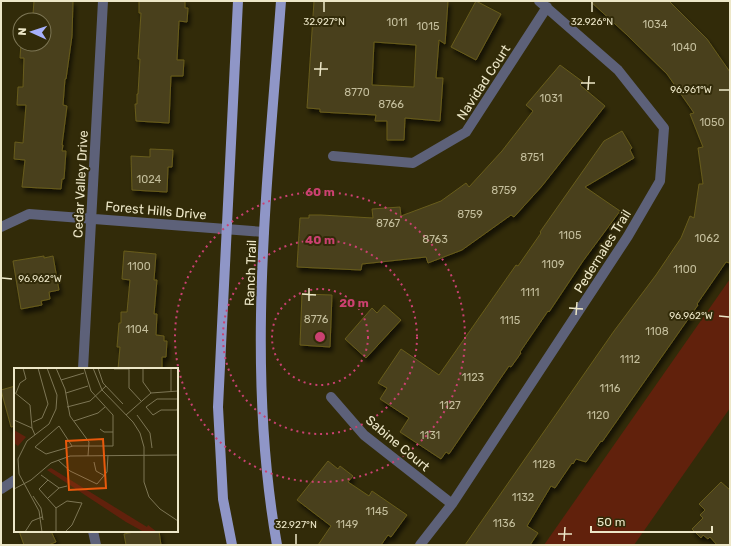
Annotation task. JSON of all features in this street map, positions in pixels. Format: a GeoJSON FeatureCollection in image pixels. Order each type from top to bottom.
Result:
{"type":"FeatureCollection","features":[{"type":"Feature","properties":{"kind":"main road","name":"Ranch Trail"},"geometry":{"type":"LineString","coordinates":[[232,545],[223,499],[218,407],[228,229],[238,1]]}},
{"type":"Feature","properties":{"kind":"main road","name":"Ranch Trail"},"geometry":{"type":"LineString","coordinates":[[277,545],[270,507],[260,387],[264,232],[281,1]]}},
{"type":"Feature","properties":{"kind":"street","name":"Cedar Valley Drive"},"geometry":{"type":"LineString","coordinates":[[83,368],[103,1]]}},
{"type":"Feature","properties":{"kind":"street","name":"Navidad Court"},"geometry":{"type":"LineString","coordinates":[[333,156],[413,163],[466,132],[543,4]]}},
{"type":"Feature","properties":{"kind":"street","name":"Pedernales Trail"},"geometry":{"type":"LineString","coordinates":[[420,545],[452,504],[623,243],[660,181],[664,128],[618,70],[543,4]]}},
{"type":"Feature","properties":{"kind":"street","name":"Forest Hills Drive"},"geometry":{"type":"LineString","coordinates":[[1,227],[29,214],[264,232]]}},
{"type":"Feature","properties":{"kind":"street","name":"Sabine Court"},"geometry":{"type":"LineString","coordinates":[[331,397],[364,435],[452,504]]}},
{"type":"Feature","properties":{"kind":"street"},"geometry":{"type":"LineString","coordinates":[[1,489],[14,481]]}},
{"type":"Feature","properties":{"kind":"street"},"geometry":{"type":"LineString","coordinates":[[93,532],[96,545]]}},
{"type":"Feature","properties":{"kind":"shaded area"},"geometry":{"type":"Polygon","coordinates":[[[730,279],[730,408],[634,545],[544,545],[730,279]]]}},
{"type":"Feature","properties":{"kind":"building"},"geometry":{"type":"Polygon","coordinates":[[[34,1],[73,1],[72,36],[65,79],[63,105],[67,106],[62,151],[66,151],[64,179],[62,179],[61,189],[22,187],[25,160],[14,159],[15,142],[23,143],[26,105],[17,105],[18,87],[23,87],[24,58],[20,58],[20,52],[52,52],[52,12],[33,12],[34,1]]]}},
{"type":"Feature","properties":{"kind":"building"},"geometry":{"type":"Polygon","coordinates":[[[139,1],[185,1],[185,8],[188,8],[187,22],[179,21],[177,60],[184,60],[183,76],[171,76],[169,123],[136,121],[135,104],[137,104],[140,59],[138,59],[141,13],[139,13],[139,1]]]}},
{"type":"Feature","properties":{"kind":"building"},"geometry":{"type":"Polygon","coordinates":[[[314,1],[448,1],[445,44],[439,40],[436,78],[443,78],[440,121],[405,118],[404,140],[387,140],[387,121],[375,121],[376,115],[320,112],[320,109],[307,108],[314,1]],[[374,42],[372,85],[414,87],[416,45],[374,42]]]}},
{"type":"Feature","properties":{"kind":"building"},"geometry":{"type":"Polygon","coordinates":[[[476,1],[501,14],[476,60],[451,47],[476,1]]]}},
{"type":"Feature","properties":{"kind":"building"},"geometry":{"type":"Polygon","coordinates":[[[590,1],[669,1],[707,39],[730,72],[730,263],[726,262],[697,304],[698,305],[602,442],[601,441],[586,462],[576,459],[555,488],[551,486],[527,526],[538,533],[530,545],[465,545],[614,331],[656,275],[681,238],[690,216],[694,218],[699,184],[703,184],[698,148],[703,147],[690,114],[694,113],[667,74],[590,1]]]}},
{"type":"Feature","properties":{"kind":"building"},"geometry":{"type":"Polygon","coordinates":[[[560,65],[583,82],[580,85],[605,106],[542,186],[514,217],[511,215],[462,250],[428,263],[426,257],[362,264],[361,270],[297,267],[300,218],[309,218],[309,215],[321,215],[373,218],[372,209],[400,207],[401,216],[441,201],[466,183],[469,187],[502,151],[533,111],[526,105],[560,65]]]}},
{"type":"Feature","properties":{"kind":"building"},"geometry":{"type":"Polygon","coordinates":[[[622,131],[632,148],[630,150],[634,158],[585,187],[620,211],[583,261],[549,312],[548,311],[511,367],[509,366],[449,454],[446,452],[441,459],[400,432],[409,418],[380,399],[387,388],[378,383],[401,349],[439,375],[516,265],[518,266],[604,141],[622,131]]]}},
{"type":"Feature","properties":{"kind":"building"},"geometry":{"type":"Polygon","coordinates":[[[150,149],[173,150],[172,167],[168,167],[167,192],[132,190],[131,156],[150,157],[150,149]]]}},
{"type":"Feature","properties":{"kind":"building"},"geometry":{"type":"Polygon","coordinates":[[[124,251],[156,254],[154,280],[157,280],[154,314],[157,314],[156,335],[164,336],[164,341],[167,341],[166,357],[162,357],[162,368],[118,368],[120,347],[117,347],[119,323],[121,323],[121,312],[127,312],[130,280],[122,279],[124,251]]]}},
{"type":"Feature","properties":{"kind":"building"},"geometry":{"type":"Polygon","coordinates":[[[44,256],[44,258],[53,256],[59,290],[49,292],[50,299],[41,301],[42,305],[21,309],[13,261],[44,256]]]}},
{"type":"Feature","properties":{"kind":"building"},"geometry":{"type":"Polygon","coordinates":[[[302,294],[332,295],[330,347],[300,345],[302,294]]]}},
{"type":"Feature","properties":{"kind":"building"},"geometry":{"type":"Polygon","coordinates":[[[384,305],[401,320],[366,358],[345,339],[372,308],[377,313],[384,305]]]}},
{"type":"Feature","properties":{"kind":"building"},"geometry":{"type":"Polygon","coordinates":[[[14,386],[14,426],[11,427],[1,390],[14,386]]]}},
{"type":"Feature","properties":{"kind":"building"},"geometry":{"type":"Polygon","coordinates":[[[328,461],[338,469],[340,466],[353,476],[348,482],[369,496],[372,491],[407,515],[391,537],[388,535],[381,545],[318,545],[331,526],[297,500],[328,461]]]}},
{"type":"Feature","properties":{"kind":"building"},"geometry":{"type":"Polygon","coordinates":[[[721,482],[730,490],[730,545],[717,545],[710,537],[708,539],[703,535],[701,538],[692,529],[703,518],[700,515],[705,510],[699,504],[721,482]]]}},
{"type":"Feature","properties":{"kind":"building"},"geometry":{"type":"Polygon","coordinates":[[[19,532],[51,532],[56,542],[48,545],[24,545],[19,532]]]}},
{"type":"Feature","properties":{"kind":"building"},"geometry":{"type":"Polygon","coordinates":[[[134,532],[159,532],[161,545],[126,545],[124,534],[134,532]]]}}]}
